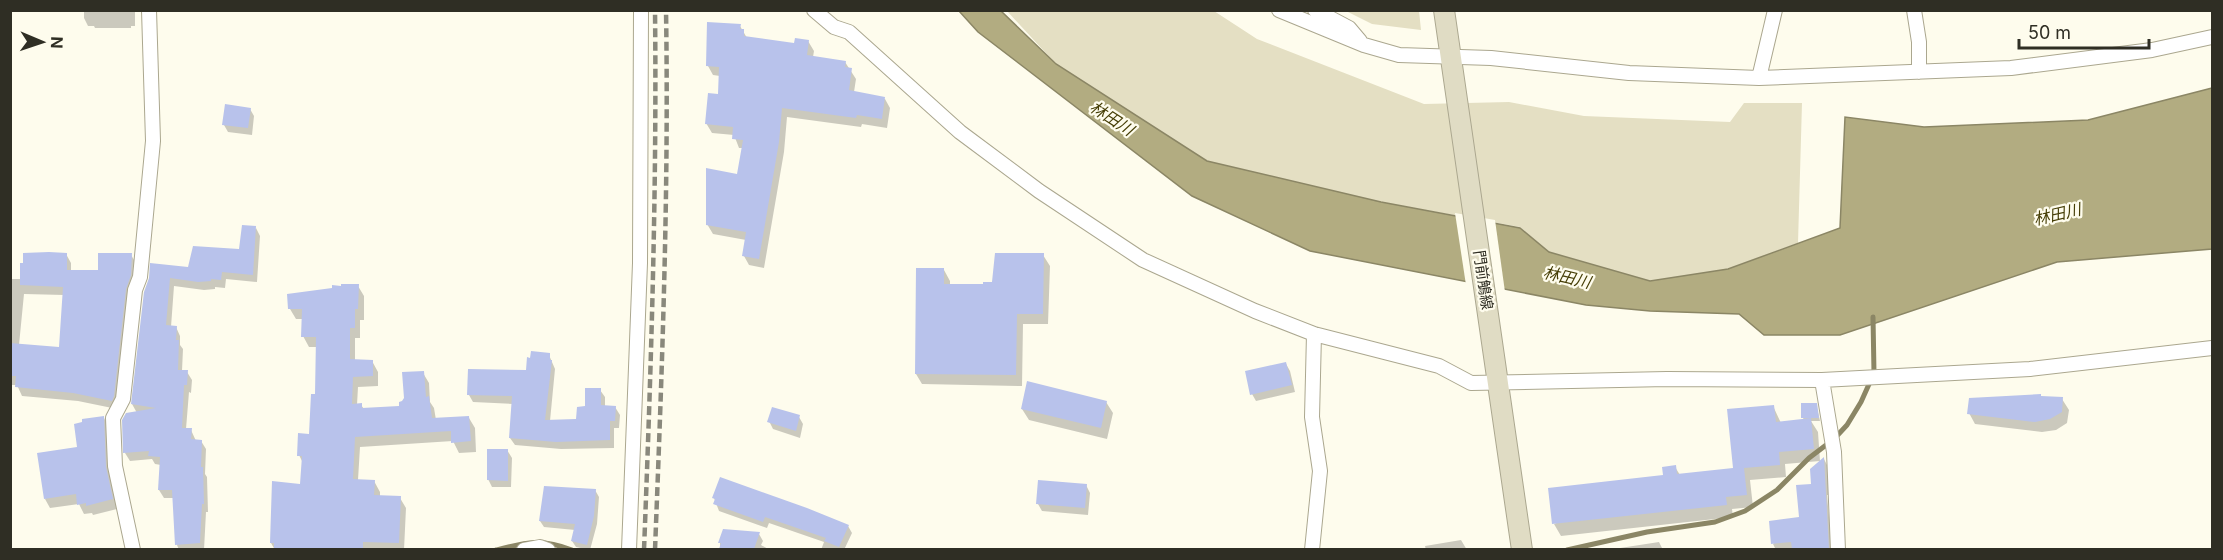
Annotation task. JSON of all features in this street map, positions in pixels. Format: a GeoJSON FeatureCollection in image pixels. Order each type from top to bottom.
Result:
{"type":"FeatureCollection","features":[{"type":"Feature","properties":{"kind":"main road","name":"門前鵤線"},"geometry":{"type":"LineString","coordinates":[[1444,10],[1522,549]]}},
{"type":"Feature","properties":{"kind":"street"},"geometry":{"type":"LineString","coordinates":[[133,549],[114,466],[113,417],[123,399],[135,290],[140,277],[153,141],[149,10]]}},
{"type":"Feature","properties":{"kind":"street"},"geometry":{"type":"LineString","coordinates":[[629,549],[640,263],[642,10]]}},
{"type":"Feature","properties":{"kind":"street"},"geometry":{"type":"LineString","coordinates":[[814,10],[834,27],[849,32],[960,132],[1039,191],[1143,260],[1255,311],[1314,334],[1439,366],[1472,383],[1498,378],[1822,380],[2030,369],[2212,348]]}},
{"type":"Feature","properties":{"kind":"street"},"geometry":{"type":"LineString","coordinates":[[1280,10],[1364,45],[1399,55],[1452,63],[1491,58],[1629,73],[1759,78],[2011,68],[2152,50],[2212,37]]}},
{"type":"Feature","properties":{"kind":"street"},"geometry":{"type":"LineString","coordinates":[[1315,10],[1349,28],[1364,45]]}},
{"type":"Feature","properties":{"kind":"street"},"geometry":{"type":"LineString","coordinates":[[1759,78],[1775,10]]}},
{"type":"Feature","properties":{"kind":"street"},"geometry":{"type":"LineString","coordinates":[[1914,10],[1919,72]]}},
{"type":"Feature","properties":{"kind":"street"},"geometry":{"type":"LineString","coordinates":[[1312,549],[1320,471],[1312,417],[1314,334]]}},
{"type":"Feature","properties":{"kind":"street"},"geometry":{"type":"LineString","coordinates":[[1822,380],[1834,452],[1838,549]]}},
{"type":"Feature","properties":{"kind":"street"},"geometry":{"type":"LineString","coordinates":[[524,549],[540,547],[548,549]]}},
{"type":"Feature","properties":{"kind":"shaded area"},"geometry":{"type":"Polygon","coordinates":[[[1007,11],[1214,11],[1257,39],[1424,104],[1509,102],[1584,116],[1730,122],[1744,103],[1802,103],[1798,243],[1728,269],[1650,281],[1549,252],[1520,227],[1381,202],[1207,161],[1056,64],[1007,11]]]}},
{"type":"Feature","properties":{"kind":"shaded area"},"geometry":{"type":"Polygon","coordinates":[[[1346,11],[1419,11],[1421,30],[1372,24],[1346,11]]]}},
{"type":"Feature","properties":{"kind":"water","name":"林田川"},"geometry":{"type":"Polygon","coordinates":[[[959,11],[1001,11],[1056,64],[1207,161],[1381,202],[1520,228],[1549,252],[1650,281],[1728,269],[1840,228],[1845,117],[1924,127],[2088,120],[2212,88],[2212,249],[2057,262],[1840,335],[1764,335],[1739,314],[1650,311],[1586,305],[1310,251],[1192,196],[978,32],[959,11]]]}},
{"type":"Feature","properties":{"kind":"pier"},"geometry":{"type":"Polygon","coordinates":[[[1455,213],[1495,220],[1505,292],[1466,285],[1455,213]]]}},
{"type":"Feature","properties":{"kind":"building"},"geometry":{"type":"Polygon","coordinates":[[[707,22],[741,24],[740,29],[744,29],[744,36],[794,43],[795,38],[809,40],[807,55],[846,61],[845,67],[852,68],[849,90],[885,97],[882,119],[857,115],[856,118],[782,108],[779,142],[759,259],[742,256],[746,232],[706,225],[706,168],[737,174],[743,140],[732,139],[733,127],[705,124],[708,93],[718,94],[719,67],[706,66],[707,22]]]}},
{"type":"Feature","properties":{"kind":"building"},"geometry":{"type":"Polygon","coordinates":[[[225,104],[251,108],[248,128],[222,125],[225,104]]]}},
{"type":"Feature","properties":{"kind":"building"},"geometry":{"type":"Polygon","coordinates":[[[242,225],[256,226],[253,275],[222,272],[221,280],[211,279],[211,281],[198,282],[170,278],[166,325],[177,326],[178,370],[188,370],[187,385],[184,385],[182,428],[192,428],[191,439],[202,440],[201,467],[203,467],[204,504],[202,504],[200,543],[175,545],[172,490],[158,490],[160,457],[148,456],[149,451],[123,453],[122,420],[126,413],[156,408],[131,404],[144,292],[149,278],[150,263],[188,267],[193,246],[239,249],[242,225]]]}},
{"type":"Feature","properties":{"kind":"building"},"geometry":{"type":"Polygon","coordinates":[[[23,253],[67,253],[67,270],[98,270],[98,253],[132,253],[131,275],[126,289],[112,401],[73,393],[15,387],[16,376],[10,376],[10,343],[59,347],[63,287],[20,285],[20,263],[23,263],[23,253]]]}},
{"type":"Feature","properties":{"kind":"building"},"geometry":{"type":"Polygon","coordinates":[[[995,253],[1044,253],[1043,314],[1017,314],[1016,375],[915,374],[916,268],[944,268],[944,284],[983,284],[983,282],[992,282],[995,253]]]}},
{"type":"Feature","properties":{"kind":"building"},"geometry":{"type":"Polygon","coordinates":[[[341,284],[359,284],[355,328],[350,328],[350,359],[373,360],[373,376],[353,377],[352,404],[362,403],[362,408],[399,406],[399,402],[404,398],[402,372],[424,371],[426,397],[429,396],[432,418],[469,416],[471,441],[451,443],[451,431],[355,437],[353,479],[375,480],[374,495],[401,496],[399,543],[363,542],[363,549],[274,549],[274,543],[270,543],[272,481],[300,484],[302,456],[297,456],[298,433],[309,434],[311,394],[315,394],[316,337],[301,337],[302,309],[288,309],[287,294],[332,288],[332,285],[341,286],[341,284]]]}},
{"type":"Feature","properties":{"kind":"building"},"geometry":{"type":"Polygon","coordinates":[[[531,351],[550,353],[550,360],[552,360],[545,420],[576,419],[577,407],[585,406],[585,388],[601,388],[601,405],[616,406],[615,421],[610,421],[610,440],[556,442],[509,438],[512,396],[467,395],[468,369],[526,370],[527,357],[530,358],[531,351]]]}},
{"type":"Feature","properties":{"kind":"building"},"geometry":{"type":"Polygon","coordinates":[[[1286,362],[1292,385],[1250,395],[1245,371],[1286,362]]]}},
{"type":"Feature","properties":{"kind":"building"},"geometry":{"type":"Polygon","coordinates":[[[1027,381],[1107,401],[1101,428],[1021,409],[1027,381]]]}},
{"type":"Feature","properties":{"kind":"building"},"geometry":{"type":"Polygon","coordinates":[[[2041,394],[2041,396],[2063,397],[2062,412],[2050,419],[2035,422],[1967,414],[1969,398],[2041,394]]]}},
{"type":"Feature","properties":{"kind":"building"},"geometry":{"type":"Polygon","coordinates":[[[1801,403],[1817,403],[1819,418],[1801,418],[1801,403]]]}},
{"type":"Feature","properties":{"kind":"building"},"geometry":{"type":"Polygon","coordinates":[[[1774,405],[1776,422],[1811,418],[1814,449],[1779,452],[1780,465],[1744,468],[1747,495],[1726,497],[1727,505],[1552,524],[1548,488],[1663,475],[1662,467],[1676,465],[1677,474],[1733,468],[1727,409],[1774,405]]]}},
{"type":"Feature","properties":{"kind":"building"},"geometry":{"type":"Polygon","coordinates":[[[772,407],[800,415],[796,431],[767,422],[772,407]]]}},
{"type":"Feature","properties":{"kind":"building"},"geometry":{"type":"Polygon","coordinates":[[[104,416],[106,467],[113,499],[86,506],[86,503],[77,505],[76,494],[44,499],[37,453],[77,447],[74,424],[82,422],[82,419],[104,416]]]}},
{"type":"Feature","properties":{"kind":"building"},"geometry":{"type":"Polygon","coordinates":[[[487,449],[508,449],[508,481],[487,480],[487,449]]]}},
{"type":"Feature","properties":{"kind":"building"},"geometry":{"type":"Polygon","coordinates":[[[1824,457],[1829,549],[1792,549],[1791,542],[1771,544],[1769,521],[1799,517],[1796,485],[1811,484],[1810,469],[1824,457]]]}},
{"type":"Feature","properties":{"kind":"building"},"geometry":{"type":"Polygon","coordinates":[[[720,477],[849,525],[839,547],[824,541],[826,538],[765,517],[763,522],[713,504],[715,499],[712,498],[720,477]]]}},
{"type":"Feature","properties":{"kind":"building"},"geometry":{"type":"Polygon","coordinates":[[[1038,480],[1087,484],[1085,508],[1036,504],[1038,480]]]}},
{"type":"Feature","properties":{"kind":"building"},"geometry":{"type":"Polygon","coordinates":[[[544,486],[596,489],[594,516],[587,545],[571,541],[575,524],[539,521],[544,486]]]}},
{"type":"Feature","properties":{"kind":"building"},"geometry":{"type":"Polygon","coordinates":[[[723,529],[760,532],[754,549],[719,549],[721,543],[718,543],[723,529]]]}},
{"type":"Feature","properties":{"kind":"waterway"},"geometry":{"type":"LineString","coordinates":[[1567,550],[1647,532],[1715,522],[1745,511],[1777,490],[1809,458],[1834,439],[1847,425],[1861,402],[1874,373],[1873,317]]}},
{"type":"Feature","properties":{"kind":"waterway"},"geometry":{"type":"LineString","coordinates":[[496,550],[534,542],[572,550]]}},
{"type":"Feature","properties":{"kind":"railway"},"geometry":{"type":"LineString","coordinates":[[644,550],[653,280],[655,10]]}},
{"type":"Feature","properties":{"kind":"railway"},"geometry":{"type":"LineString","coordinates":[[655,550],[666,212],[666,10]]}}]}
